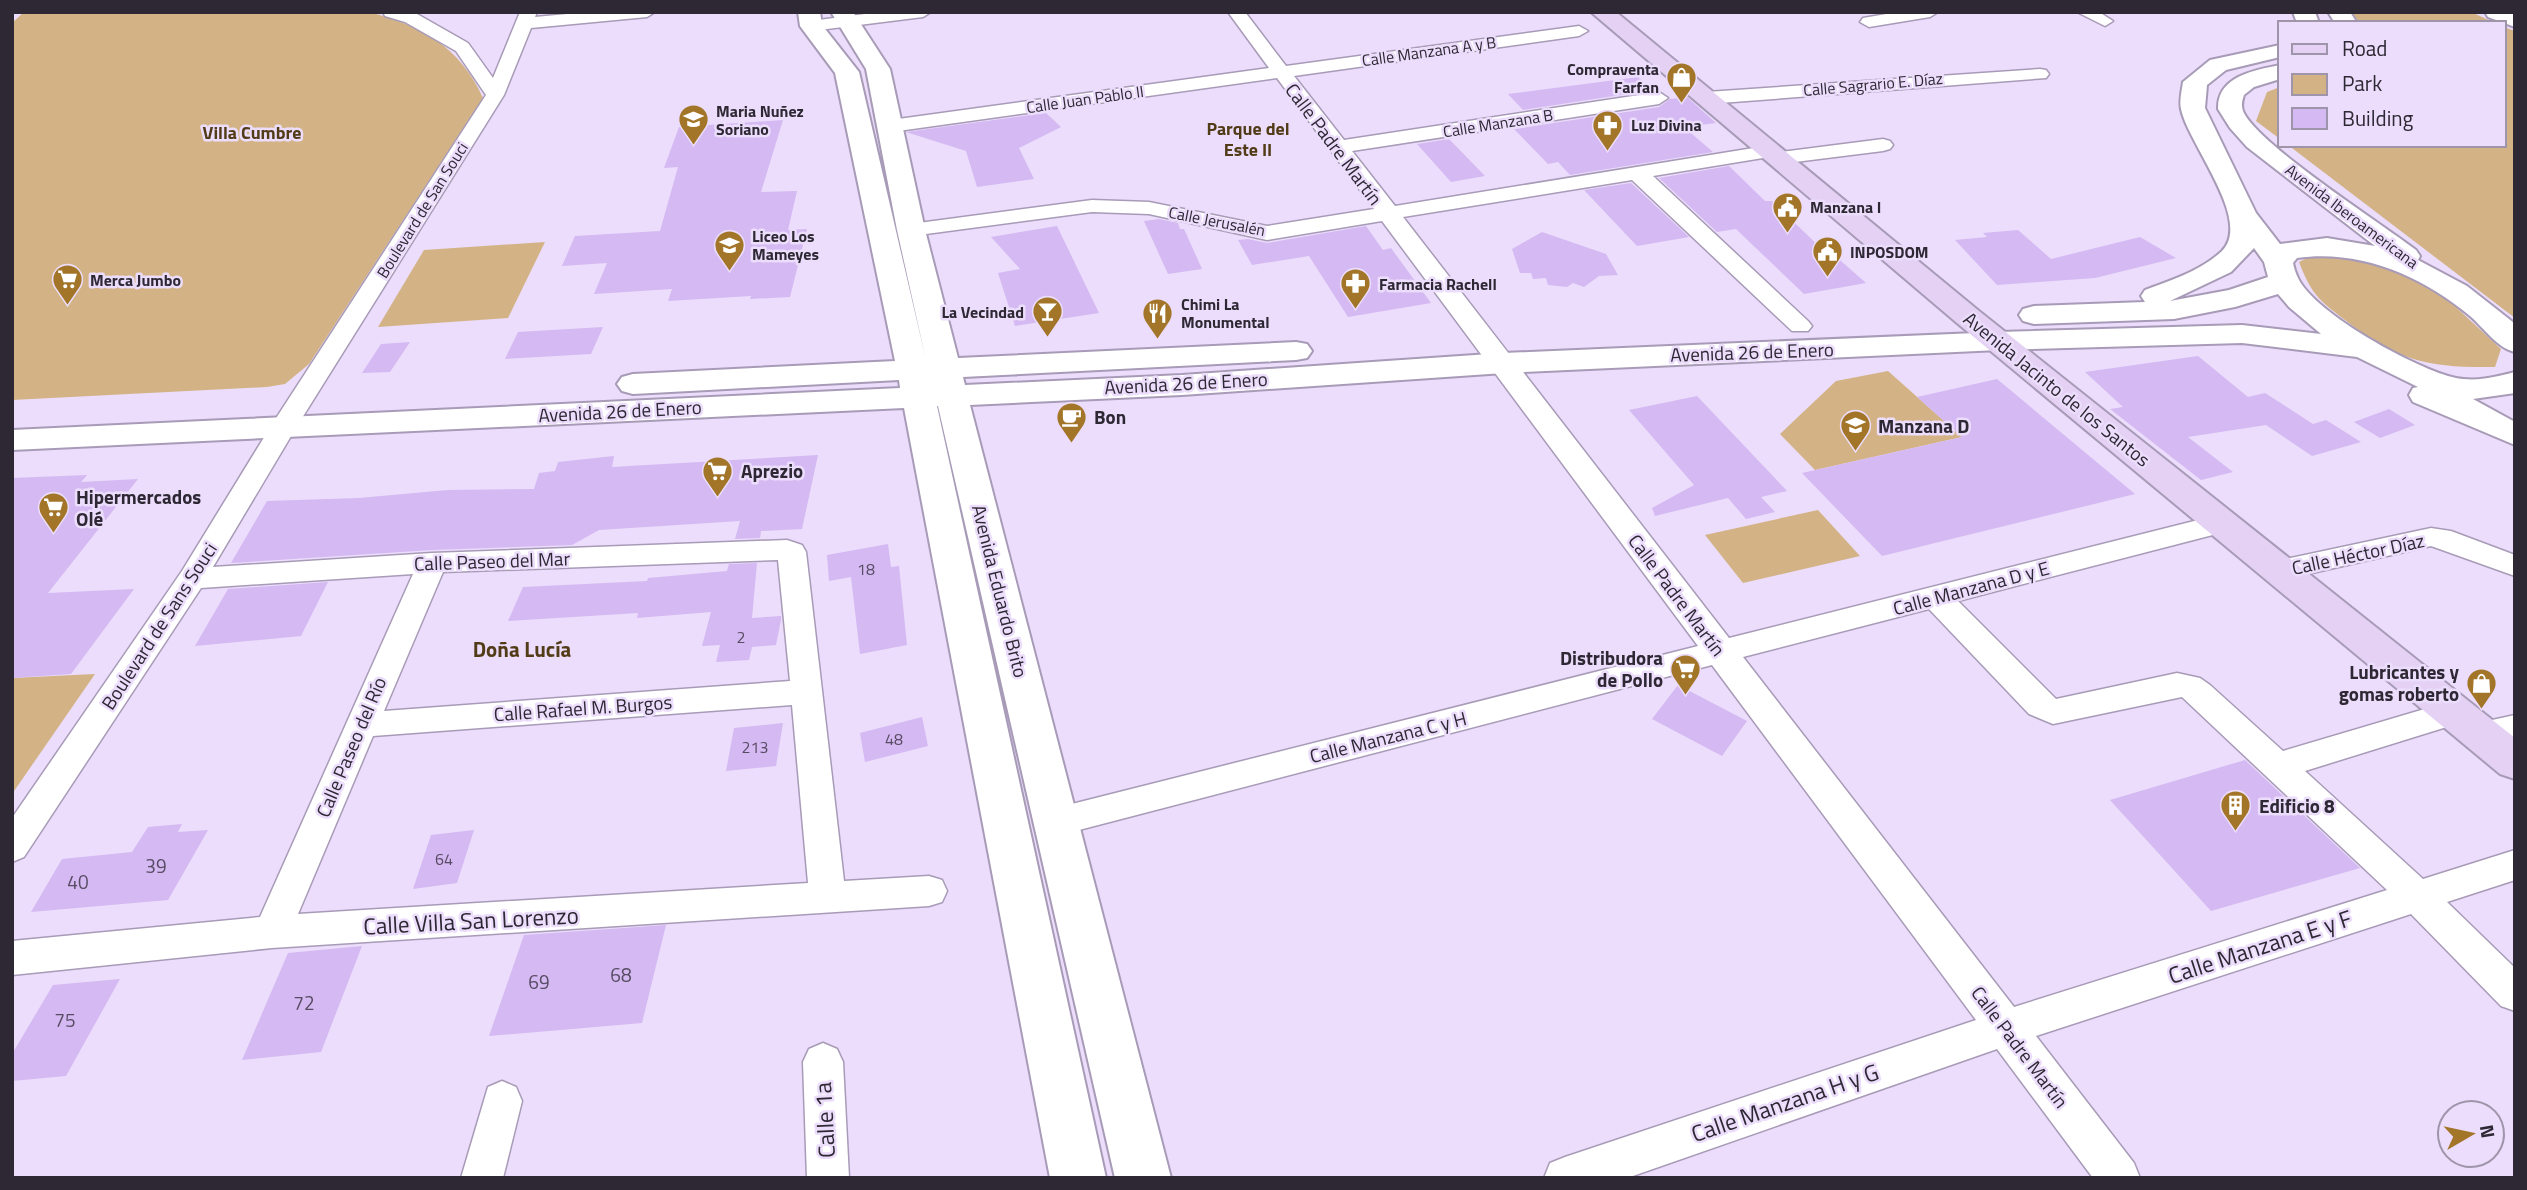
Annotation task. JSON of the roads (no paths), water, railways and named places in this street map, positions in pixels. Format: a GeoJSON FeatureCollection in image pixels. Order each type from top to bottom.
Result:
{"type":"FeatureCollection","features":[{"type":"Feature","properties":{"kind":"main road","name":"Avenida Jacinto de los Santos"},"geometry":{"type":"LineString","coordinates":[[1591,21],[1707,98],[1968,317],[2515,762]]}},
{"type":"Feature","properties":{"kind":"street"},"geometry":{"type":"LineString","coordinates":[[391,12],[419,15],[462,47],[495,95]]}},
{"type":"Feature","properties":{"kind":"street"},"geometry":{"type":"LineString","coordinates":[[528,17],[647,12]]}},
{"type":"Feature","properties":{"kind":"street"},"geometry":{"type":"LineString","coordinates":[[827,18],[923,12]]}},
{"type":"Feature","properties":{"kind":"street","name":"Calle Padre Martín"},"geometry":{"type":"LineString","coordinates":[[1236,12],[2119,1178]]}},
{"type":"Feature","properties":{"kind":"street"},"geometry":{"type":"LineString","coordinates":[[1869,22],[1930,12]]}},
{"type":"Feature","properties":{"kind":"street"},"geometry":{"type":"LineString","coordinates":[[2085,12],[2105,21]]}},
{"type":"Feature","properties":{"kind":"street"},"geometry":{"type":"LineString","coordinates":[[2496,12],[2515,20]]}},
{"type":"Feature","properties":{"kind":"street","name":"Boulevard de San Souci"},"geometry":{"type":"LineString","coordinates":[[292,414],[495,95],[528,17]]}},
{"type":"Feature","properties":{"kind":"street","name":"Avenida Eduardo Brito"},"geometry":{"type":"LineString","coordinates":[[827,18],[878,69],[891,126],[911,230],[932,382],[937,481],[1078,1178]]}},
{"type":"Feature","properties":{"kind":"street","name":"Avenida Eduardo Brito"},"geometry":{"type":"LineString","coordinates":[[827,18],[846,72],[1056,822],[1143,1178]]}},
{"type":"Feature","properties":{"kind":"street","name":"Calle Manzana A y B"},"geometry":{"type":"LineString","coordinates":[[1279,71],[1591,21]]}},
{"type":"Feature","properties":{"kind":"street"},"geometry":{"type":"LineString","coordinates":[[2278,51],[2218,65],[2196,82],[2193,107],[2243,214],[2281,272],[2315,313],[2359,348],[2451,387],[2480,389],[2515,382]]}},
{"type":"Feature","properties":{"kind":"street","name":"Calle Juan Pablo II"},"geometry":{"type":"LineString","coordinates":[[891,126],[1279,71]]}},
{"type":"Feature","properties":{"kind":"street","name":"Avenida Iberoamericana"},"geometry":{"type":"LineString","coordinates":[[2278,73],[2250,80],[2231,96],[2230,107],[2236,122],[2258,145],[2437,281]]}},
{"type":"Feature","properties":{"kind":"street","name":"Calle Sagrario E. Díaz"},"geometry":{"type":"LineString","coordinates":[[1707,98],[2039,74]]}},
{"type":"Feature","properties":{"kind":"street","name":"Calle Manzana B"},"geometry":{"type":"LineString","coordinates":[[1337,147],[1659,99]]}},
{"type":"Feature","properties":{"kind":"street","name":"Calle Jerusalén"},"geometry":{"type":"LineString","coordinates":[[911,230],[1092,206],[1149,208],[1267,233],[1637,173],[1776,154],[1883,145]]}},
{"type":"Feature","properties":{"kind":"street"},"geometry":{"type":"LineString","coordinates":[[1637,173],[1800,326]]}},
{"type":"Feature","properties":{"kind":"street"},"geometry":{"type":"LineString","coordinates":[[2048,314],[2140,303],[2203,277],[2236,254],[2246,234],[2243,214]]}},
{"type":"Feature","properties":{"kind":"street","name":"Avenida 26 de Enero"},"geometry":{"type":"LineString","coordinates":[[12,418],[292,414],[932,382],[1182,385],[1494,352],[1800,326],[2174,310],[2235,298],[2281,272],[2288,251],[2331,247],[2362,251],[2437,281]]}},
{"type":"Feature","properties":{"kind":"street"},"geometry":{"type":"LineString","coordinates":[[2437,281],[2510,336]]}},
{"type":"Feature","properties":{"kind":"street","name":"Avenida 26 de Enero"},"geometry":{"type":"LineString","coordinates":[[1494,352],[2097,340],[2242,334],[2359,348]]}},
{"type":"Feature","properties":{"kind":"street"},"geometry":{"type":"LineString","coordinates":[[2097,340],[2209,345],[2267,353],[2358,372],[2407,388],[2479,417],[2515,435]]}},
{"type":"Feature","properties":{"kind":"street"},"geometry":{"type":"LineString","coordinates":[[2409,371],[2479,417]]}},
{"type":"Feature","properties":{"kind":"street","name":"Avenida 26 de Enero"},"geometry":{"type":"LineString","coordinates":[[12,440],[292,414]]}},
{"type":"Feature","properties":{"kind":"street","name":"Boulevard de Sans Souci"},"geometry":{"type":"LineString","coordinates":[[12,847],[192,578],[292,414]]}},
{"type":"Feature","properties":{"kind":"street","name":"Calle Manzana D y E"},"geometry":{"type":"LineString","coordinates":[[1720,652],[2222,523]]}},
{"type":"Feature","properties":{"kind":"street","name":"Calle Héctor Díaz"},"geometry":{"type":"LineString","coordinates":[[2281,570],[2431,537],[2441,538],[2515,566]]}},
{"type":"Feature","properties":{"kind":"street","name":"Calle Paseo del Mar"},"geometry":{"type":"LineString","coordinates":[[192,578],[432,563],[792,552],[805,691]]}},
{"type":"Feature","properties":{"kind":"street","name":"Calle Paseo del Río"},"geometry":{"type":"LineString","coordinates":[[272,932],[432,563]]}},
{"type":"Feature","properties":{"kind":"street"},"geometry":{"type":"LineString","coordinates":[[1936,597],[2040,705],[2053,712],[2177,685],[2189,686],[2418,897],[2515,994]]}},
{"type":"Feature","properties":{"kind":"street","name":"Calle Manzana C y H"},"geometry":{"type":"LineString","coordinates":[[1056,822],[1720,652]]}},
{"type":"Feature","properties":{"kind":"street"},"geometry":{"type":"LineString","coordinates":[[805,691],[828,899]]}},
{"type":"Feature","properties":{"kind":"street","name":"Calle Rafael M. Burgos"},"geometry":{"type":"LineString","coordinates":[[360,725],[805,691]]}},
{"type":"Feature","properties":{"kind":"street"},"geometry":{"type":"LineString","coordinates":[[2278,766],[2455,712]]}},
{"type":"Feature","properties":{"kind":"street"},"geometry":{"type":"LineString","coordinates":[[2481,734],[2515,727]]}},
{"type":"Feature","properties":{"kind":"street","name":"Calle Manzana E y F"},"geometry":{"type":"LineString","coordinates":[[2006,1028],[2515,865]]}},
{"type":"Feature","properties":{"kind":"street","name":"Calle Villa San Lorenzo"},"geometry":{"type":"LineString","coordinates":[[12,958],[272,932],[929,891]]}},
{"type":"Feature","properties":{"kind":"street","name":"Calle Manzana H y G"},"geometry":{"type":"LineString","coordinates":[[1565,1178],[2006,1028]]}},
{"type":"Feature","properties":{"kind":"street","name":"Calle 1a"},"geometry":{"type":"LineString","coordinates":[[822,1062],[828,1178]]}},
{"type":"Feature","properties":{"kind":"street"},"geometry":{"type":"LineString","coordinates":[[482,1178],[502,1101]]}},
{"type":"Feature","properties":{"kind":"place","name":"Compraventa Farfan"},"geometry":{"type":"Point","coordinates":[1682,105]}},
{"type":"Feature","properties":{"kind":"place","name":"Maria Nuñez Soriano"},"geometry":{"type":"Point","coordinates":[693,147]}},
{"type":"Feature","properties":{"kind":"place","name":"Luz Divina"},"geometry":{"type":"Point","coordinates":[1608,152]}},
{"type":"Feature","properties":{"kind":"place","name":"Manzana I"},"geometry":{"type":"Point","coordinates":[1787,234]}},
{"type":"Feature","properties":{"kind":"place","name":"Liceo Los Mameyes"},"geometry":{"type":"Point","coordinates":[729,272]}},
{"type":"Feature","properties":{"kind":"place","name":"INPOSDOM"},"geometry":{"type":"Point","coordinates":[1827,279]}},
{"type":"Feature","properties":{"kind":"place","name":"Merca Jumbo"},"geometry":{"type":"Point","coordinates":[67,307]}},
{"type":"Feature","properties":{"kind":"place","name":"Farmacia Rachell"},"geometry":{"type":"Point","coordinates":[1356,311]}},
{"type":"Feature","properties":{"kind":"place","name":"La Vecindad"},"geometry":{"type":"Point","coordinates":[1047,339]}},
{"type":"Feature","properties":{"kind":"place","name":"Chimi La Monumental"},"geometry":{"type":"Point","coordinates":[1158,340]}},
{"type":"Feature","properties":{"kind":"place","name":"Bon"},"geometry":{"type":"Point","coordinates":[1071,444]}},
{"type":"Feature","properties":{"kind":"place","name":"Manzana D"},"geometry":{"type":"Point","coordinates":[1855,453]}},
{"type":"Feature","properties":{"kind":"place","name":"Aprezio"},"geometry":{"type":"Point","coordinates":[718,498]}},
{"type":"Feature","properties":{"kind":"place","name":"Hipermercados Olé"},"geometry":{"type":"Point","coordinates":[53,535]}},
{"type":"Feature","properties":{"kind":"place","name":"Distribudora de Pollo"},"geometry":{"type":"Point","coordinates":[1686,696]}},
{"type":"Feature","properties":{"kind":"place","name":"Lubricantes y gomas roberto"},"geometry":{"type":"Point","coordinates":[2482,710]}},
{"type":"Feature","properties":{"kind":"place","name":"Edificio 8"},"geometry":{"type":"Point","coordinates":[2236,833]}},
{"type":"Feature","properties":{"kind":"district","name":"Villa Cumbre"},"geometry":{"type":"Point","coordinates":[252,133]}},
{"type":"Feature","properties":{"kind":"district","name":"Parque del Este II"},"geometry":{"type":"Point","coordinates":[1248,139]}},
{"type":"Feature","properties":{"kind":"district","name":"Doña Lucía"},"geometry":{"type":"Point","coordinates":[522,650]}}]}
